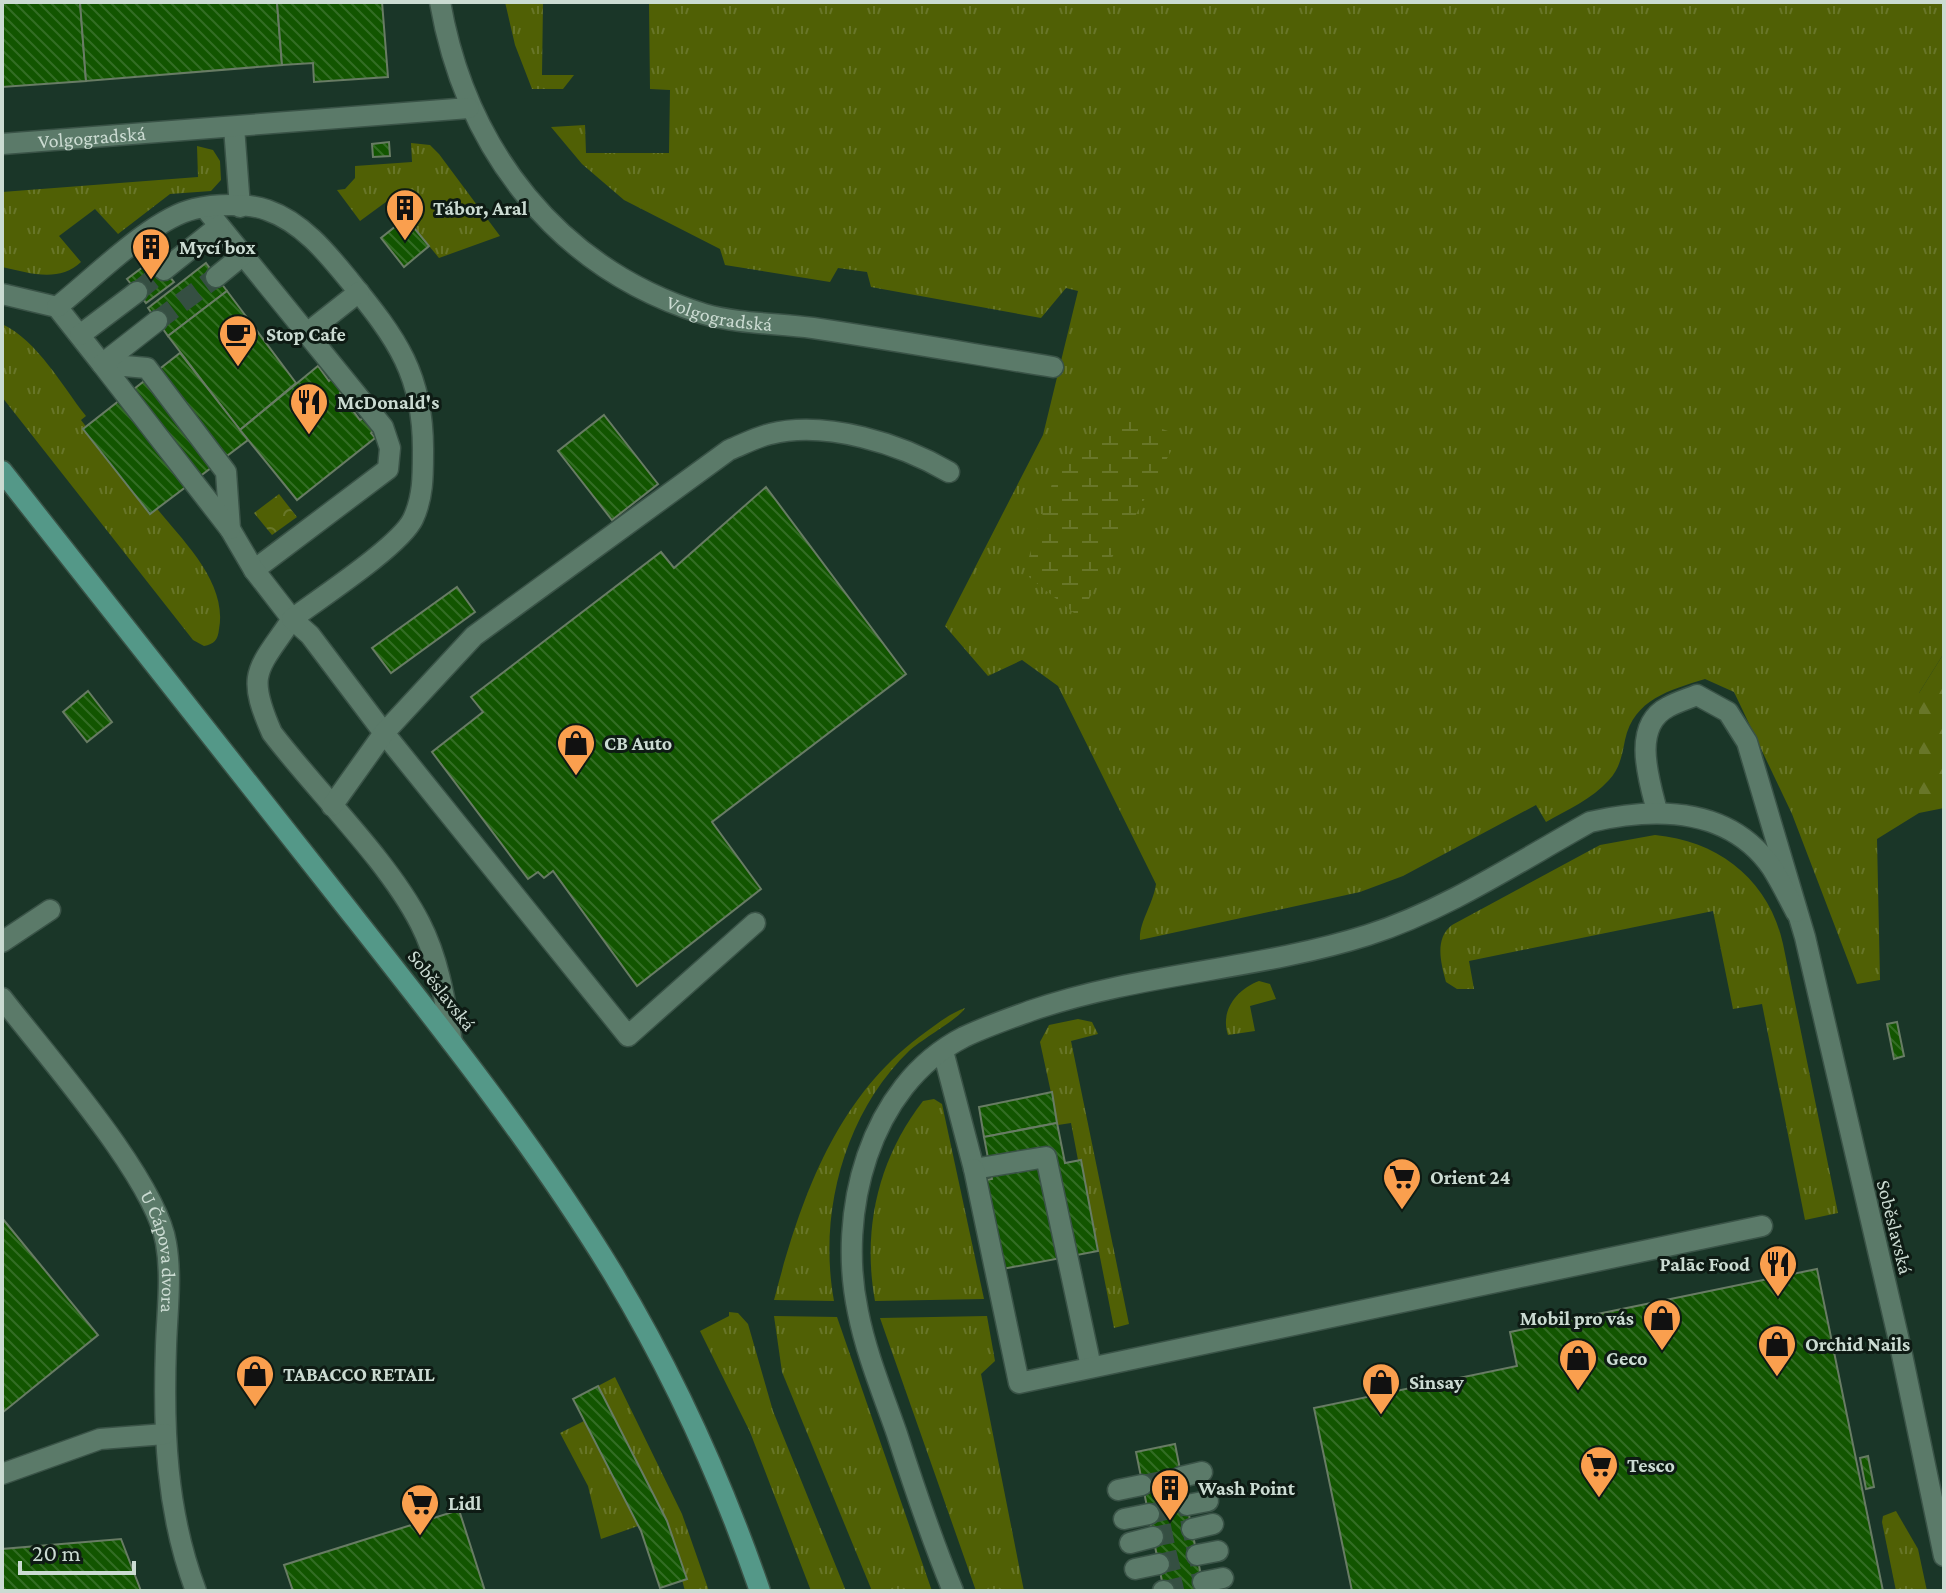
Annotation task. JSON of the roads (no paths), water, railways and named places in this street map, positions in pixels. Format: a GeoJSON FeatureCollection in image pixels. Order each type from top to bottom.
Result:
{"type":"FeatureCollection","features":[{"type":"Feature","properties":{"kind":"main road","name":"Soběslavská"},"geometry":{"type":"LineString","coordinates":[[2,471],[452,1042],[532,1151],[615,1277],[701,1441],[760,1591]]}},
{"type":"Feature","properties":{"kind":"street","name":"Volgogradská"},"geometry":{"type":"LineString","coordinates":[[440,2],[469,108],[545,219],[586,257],[626,279],[721,318],[1053,367]]}},
{"type":"Feature","properties":{"kind":"street","name":"Volgogradská"},"geometry":{"type":"LineString","coordinates":[[2,144],[469,108]]}},
{"type":"Feature","properties":{"kind":"street"},"geometry":{"type":"LineString","coordinates":[[234,127],[240,207]]}},
{"type":"Feature","properties":{"kind":"street"},"geometry":{"type":"LineString","coordinates":[[205,208],[383,427],[390,448],[390,464],[254,570]]}},
{"type":"Feature","properties":{"kind":"street"},"geometry":{"type":"LineString","coordinates":[[57,307],[157,226],[176,215],[205,208],[267,210],[293,224],[332,260],[400,346],[418,389],[424,426],[422,494],[412,522],[401,534],[292,619],[256,673],[259,701],[272,733],[332,806],[419,922],[442,985],[452,1042]]}},
{"type":"Feature","properties":{"kind":"street"},"geometry":{"type":"LineString","coordinates":[[164,270],[219,226]]}},
{"type":"Feature","properties":{"kind":"street"},"geometry":{"type":"LineString","coordinates":[[216,277],[243,255]]}},
{"type":"Feature","properties":{"kind":"street"},"geometry":{"type":"LineString","coordinates":[[80,335],[137,292]]}},
{"type":"Feature","properties":{"kind":"street"},"geometry":{"type":"LineString","coordinates":[[307,333],[359,292]]}},
{"type":"Feature","properties":{"kind":"street"},"geometry":{"type":"LineString","coordinates":[[2,294],[57,307],[230,529],[254,570],[292,619],[310,635],[347,680],[384,733],[628,1036],[755,923]]}},
{"type":"Feature","properties":{"kind":"street"},"geometry":{"type":"LineString","coordinates":[[102,364],[157,321]]}},
{"type":"Feature","properties":{"kind":"street"},"geometry":{"type":"LineString","coordinates":[[102,364],[147,368],[226,472],[230,529]]}},
{"type":"Feature","properties":{"kind":"street"},"geometry":{"type":"LineString","coordinates":[[332,806],[384,733],[474,636],[729,450],[770,434],[813,430],[919,454],[949,472]]}},
{"type":"Feature","properties":{"kind":"street"},"geometry":{"type":"LineString","coordinates":[[1657,811],[1645,757],[1648,730],[1664,708],[1697,695],[1728,712],[1747,742],[1796,912]]}},
{"type":"Feature","properties":{"kind":"street"},"geometry":{"type":"LineString","coordinates":[[953,1591],[863,1337],[852,1275],[851,1239],[862,1168],[874,1138],[910,1081],[943,1051],[963,1038],[1031,1011],[1111,990],[1291,955],[1365,936],[1414,919],[1590,822],[1657,811],[1711,822],[1738,836],[1771,867],[1796,912]]}},
{"type":"Feature","properties":{"kind":"street"},"geometry":{"type":"LineString","coordinates":[[2,942],[50,910]]}},
{"type":"Feature","properties":{"kind":"street","name":"Soběslavská"},"geometry":{"type":"LineString","coordinates":[[1796,912],[1900,1345],[1944,1556]]}},
{"type":"Feature","properties":{"kind":"street","name":"U Čápova dvora"},"geometry":{"type":"LineString","coordinates":[[2,998],[102,1129],[156,1210],[167,1256],[165,1434],[182,1554],[196,1591]]}},
{"type":"Feature","properties":{"kind":"street"},"geometry":{"type":"LineString","coordinates":[[943,1051],[974,1169],[1019,1383],[1762,1226]]}},
{"type":"Feature","properties":{"kind":"street"},"geometry":{"type":"LineString","coordinates":[[974,1169],[1046,1157],[1091,1367]]}},
{"type":"Feature","properties":{"kind":"street"},"geometry":{"type":"LineString","coordinates":[[2,1474],[100,1439],[165,1434]]}},
{"type":"Feature","properties":{"kind":"street"},"geometry":{"type":"LineString","coordinates":[[1181,1477],[1202,1472]]}},
{"type":"Feature","properties":{"kind":"street"},"geometry":{"type":"LineString","coordinates":[[1118,1490],[1142,1485]]}},
{"type":"Feature","properties":{"kind":"street"},"geometry":{"type":"LineString","coordinates":[[1187,1505],[1208,1501]]}},
{"type":"Feature","properties":{"kind":"street"},"geometry":{"type":"LineString","coordinates":[[1124,1519],[1149,1514]]}},
{"type":"Feature","properties":{"kind":"street"},"geometry":{"type":"LineString","coordinates":[[1192,1529],[1213,1524]]}},
{"type":"Feature","properties":{"kind":"street"},"geometry":{"type":"LineString","coordinates":[[1130,1543],[1153,1537]]}},
{"type":"Feature","properties":{"kind":"street"},"geometry":{"type":"LineString","coordinates":[[1135,1569],[1159,1564]]}},
{"type":"Feature","properties":{"kind":"tunnel"},"geometry":{"type":"LineString","coordinates":[[137,292],[164,270]]}},
{"type":"Feature","properties":{"kind":"tunnel"},"geometry":{"type":"LineString","coordinates":[[157,321],[216,277]]}},
{"type":"Feature","properties":{"kind":"tunnel"},"geometry":{"type":"LineString","coordinates":[[1142,1485],[1181,1477]]}},
{"type":"Feature","properties":{"kind":"tunnel"},"geometry":{"type":"LineString","coordinates":[[1149,1514],[1187,1505]]}},
{"type":"Feature","properties":{"kind":"tunnel"},"geometry":{"type":"LineString","coordinates":[[1153,1537],[1192,1529]]}},
{"type":"Feature","properties":{"kind":"tunnel"},"geometry":{"type":"LineString","coordinates":[[1159,1564],[1197,1555]]}},
{"type":"Feature","properties":{"kind":"tunnel"},"geometry":{"type":"LineString","coordinates":[[1164,1591],[1203,1582]]}},
{"type":"Feature","properties":{"kind":"place","name":"Tábor, Aral"},"geometry":{"type":"Point","coordinates":[405,242]}},
{"type":"Feature","properties":{"kind":"place","name":"Mycí box"},"geometry":{"type":"Point","coordinates":[151,281]}},
{"type":"Feature","properties":{"kind":"place","name":"Stop Cafe"},"geometry":{"type":"Point","coordinates":[238,368]}},
{"type":"Feature","properties":{"kind":"place","name":"McDonald's"},"geometry":{"type":"Point","coordinates":[309,436]}},
{"type":"Feature","properties":{"kind":"place","name":"CB Auto"},"geometry":{"type":"Point","coordinates":[576,777]}},
{"type":"Feature","properties":{"kind":"place","name":"Orient 24"},"geometry":{"type":"Point","coordinates":[1402,1211]}},
{"type":"Feature","properties":{"kind":"place","name":"Palāc Food"},"geometry":{"type":"Point","coordinates":[1778,1298]}},
{"type":"Feature","properties":{"kind":"place","name":"Mobil pro vás"},"geometry":{"type":"Point","coordinates":[1662,1352]}},
{"type":"Feature","properties":{"kind":"place","name":"Orchid Nails"},"geometry":{"type":"Point","coordinates":[1777,1378]}},
{"type":"Feature","properties":{"kind":"place","name":"Geco"},"geometry":{"type":"Point","coordinates":[1578,1392]}},
{"type":"Feature","properties":{"kind":"place","name":"TABACCO RETAIL"},"geometry":{"type":"Point","coordinates":[255,1408]}},
{"type":"Feature","properties":{"kind":"place","name":"Sinsay"},"geometry":{"type":"Point","coordinates":[1381,1416]}},
{"type":"Feature","properties":{"kind":"place","name":"Tesco"},"geometry":{"type":"Point","coordinates":[1599,1499]}},
{"type":"Feature","properties":{"kind":"place","name":"Wash Point"},"geometry":{"type":"Point","coordinates":[1170,1522]}},
{"type":"Feature","properties":{"kind":"place","name":"Lidl"},"geometry":{"type":"Point","coordinates":[420,1537]}}]}
